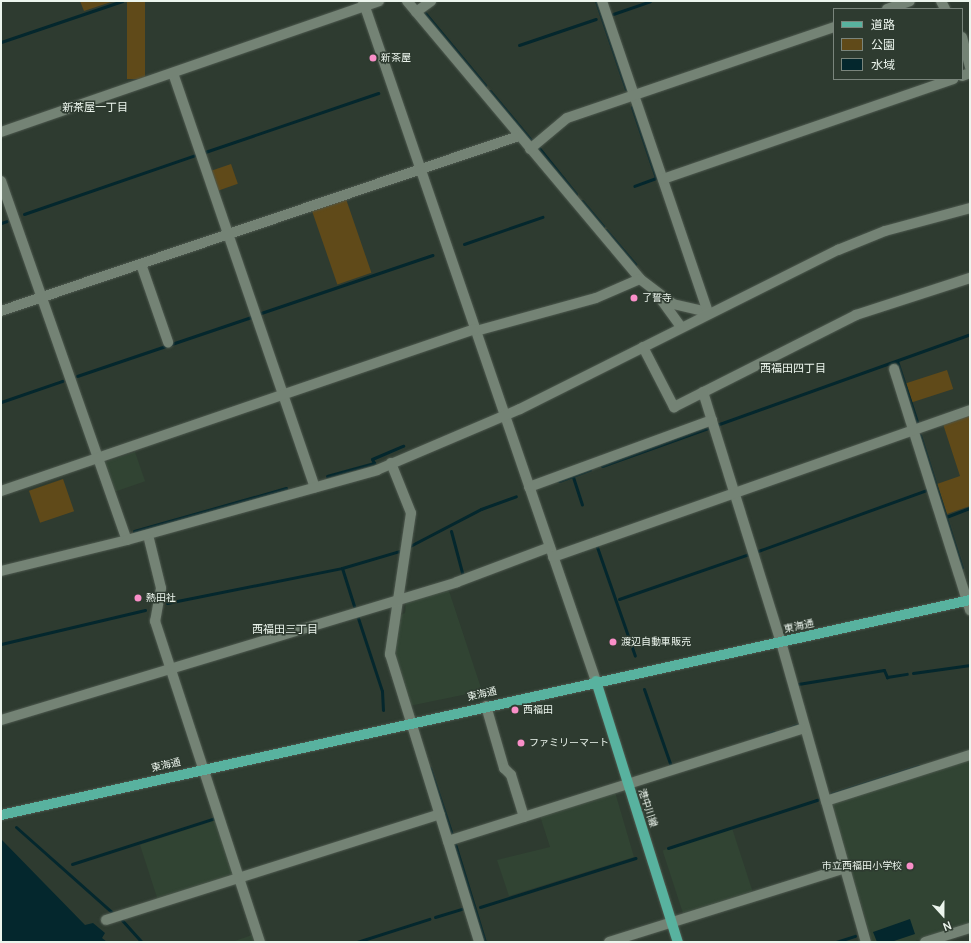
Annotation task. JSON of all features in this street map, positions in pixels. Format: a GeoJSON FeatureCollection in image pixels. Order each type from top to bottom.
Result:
{"type":"FeatureCollection","features":[{"type":"Feature","properties":{"kind":"main road","name":"東海通"},"geometry":{"type":"LineString","coordinates":[[1,815],[596,681],[969,604]]}},
{"type":"Feature","properties":{"kind":"main road","name":"港中川線"},"geometry":{"type":"LineString","coordinates":[[596,681],[678,942]]}},
{"type":"Feature","properties":{"kind":"street"},"geometry":{"type":"LineString","coordinates":[[1,132],[173,73],[364,4],[379,1]]}},
{"type":"Feature","properties":{"kind":"street"},"geometry":{"type":"LineString","coordinates":[[407,1],[640,279],[658,295],[673,304],[708,312]]}},
{"type":"Feature","properties":{"kind":"street"},"geometry":{"type":"LineString","coordinates":[[416,12],[431,1]]}},
{"type":"Feature","properties":{"kind":"street"},"geometry":{"type":"LineString","coordinates":[[602,1],[708,312]]}},
{"type":"Feature","properties":{"kind":"street"},"geometry":{"type":"LineString","coordinates":[[890,8],[910,1]]}},
{"type":"Feature","properties":{"kind":"street"},"geometry":{"type":"LineString","coordinates":[[364,4],[596,681]]}},
{"type":"Feature","properties":{"kind":"street"},"geometry":{"type":"LineString","coordinates":[[530,149],[567,118],[833,27]]}},
{"type":"Feature","properties":{"kind":"street"},"geometry":{"type":"LineString","coordinates":[[963,41],[970,67]]}},
{"type":"Feature","properties":{"kind":"street"},"geometry":{"type":"LineString","coordinates":[[173,73],[315,487]]}},
{"type":"Feature","properties":{"kind":"street"},"geometry":{"type":"LineString","coordinates":[[663,180],[950,80]]}},
{"type":"Feature","properties":{"kind":"street"},"geometry":{"type":"LineString","coordinates":[[1,311],[420,168],[519,136]]}},
{"type":"Feature","properties":{"kind":"street"},"geometry":{"type":"LineString","coordinates":[[1,181],[127,540]]}},
{"type":"Feature","properties":{"kind":"street"},"geometry":{"type":"LineString","coordinates":[[1,571],[127,540],[315,487],[391,463],[504,415],[643,347],[708,312],[858,242],[970,208]]}},
{"type":"Feature","properties":{"kind":"street"},"geometry":{"type":"LineString","coordinates":[[141,264],[168,342]]}},
{"type":"Feature","properties":{"kind":"street"},"geometry":{"type":"LineString","coordinates":[[643,347],[674,407],[856,315],[970,278]]}},
{"type":"Feature","properties":{"kind":"street"},"geometry":{"type":"LineString","coordinates":[[1,491],[475,330],[596,298],[640,279]]}},
{"type":"Feature","properties":{"kind":"street"},"geometry":{"type":"LineString","coordinates":[[658,295],[681,327]]}},
{"type":"Feature","properties":{"kind":"street"},"geometry":{"type":"LineString","coordinates":[[894,369],[915,430],[969,604]]}},
{"type":"Feature","properties":{"kind":"street"},"geometry":{"type":"LineString","coordinates":[[703,392],[781,642],[866,942]]}},
{"type":"Feature","properties":{"kind":"street"},"geometry":{"type":"LineString","coordinates":[[1,720],[396,601],[552,552],[735,493],[970,410]]}},
{"type":"Feature","properties":{"kind":"street"},"geometry":{"type":"LineString","coordinates":[[529,487],[713,424]]}},
{"type":"Feature","properties":{"kind":"street"},"geometry":{"type":"LineString","coordinates":[[391,463],[411,513],[396,601],[390,654],[479,942]]}},
{"type":"Feature","properties":{"kind":"street"},"geometry":{"type":"LineString","coordinates":[[148,534],[161,588],[155,621],[206,768],[260,942]]}},
{"type":"Feature","properties":{"kind":"street"},"geometry":{"type":"LineString","coordinates":[[486,706],[504,768],[511,775],[524,817]]}},
{"type":"Feature","properties":{"kind":"street"},"geometry":{"type":"LineString","coordinates":[[448,841],[805,728]]}},
{"type":"Feature","properties":{"kind":"street"},"geometry":{"type":"LineString","coordinates":[[826,801],[970,756]]}},
{"type":"Feature","properties":{"kind":"street"},"geometry":{"type":"LineString","coordinates":[[106,920],[440,814]]}},
{"type":"Feature","properties":{"kind":"street"},"geometry":{"type":"LineString","coordinates":[[609,942],[844,868]]}},
{"type":"Feature","properties":{"kind":"street"},"geometry":{"type":"LineString","coordinates":[[926,942],[970,928]]}},
{"type":"Feature","properties":{"kind":"shaded area"},"geometry":{"type":"Polygon","coordinates":[[[135,452],[145,481],[115,492],[105,462],[135,452]]]}},
{"type":"Feature","properties":{"kind":"shaded area"},"geometry":{"type":"Polygon","coordinates":[[[448,588],[482,691],[409,706],[394,653],[398,616],[405,613],[406,601],[448,588]]]}},
{"type":"Feature","properties":{"kind":"shaded area","name":"市立西福田小学校"},"geometry":{"type":"Polygon","coordinates":[[[970,759],[970,924],[912,942],[872,942],[832,808],[834,802],[970,759]]]}},
{"type":"Feature","properties":{"kind":"shaded area"},"geometry":{"type":"Polygon","coordinates":[[[615,792],[634,857],[509,896],[497,860],[550,847],[540,816],[615,792]]]}},
{"type":"Feature","properties":{"kind":"shaded area"},"geometry":{"type":"Polygon","coordinates":[[[216,820],[234,874],[158,899],[140,845],[216,820]]]}},
{"type":"Feature","properties":{"kind":"shaded area"},"geometry":{"type":"Polygon","coordinates":[[[732,828],[753,893],[684,915],[663,851],[732,828]]]}},
{"type":"Feature","properties":{"kind":"shaded area"},"geometry":{"type":"Polygon","coordinates":[[[252,935],[254,942],[232,942],[252,935]]]}},
{"type":"Feature","properties":{"kind":"green space"},"geometry":{"type":"Polygon","coordinates":[[[80,1],[111,1],[111,2],[84,11],[80,1]]]}},
{"type":"Feature","properties":{"kind":"green space"},"geometry":{"type":"Polygon","coordinates":[[[127,1],[145,1],[145,79],[127,79],[127,1]]]}},
{"type":"Feature","properties":{"kind":"green space"},"geometry":{"type":"Polygon","coordinates":[[[231,164],[238,184],[218,191],[211,171],[231,164]]]}},
{"type":"Feature","properties":{"kind":"green space"},"geometry":{"type":"Polygon","coordinates":[[[346,199],[371,273],[337,284],[312,211],[346,199]]]}},
{"type":"Feature","properties":{"kind":"green space"},"geometry":{"type":"Polygon","coordinates":[[[947,370],[953,389],[912,402],[906,383],[947,370]]]}},
{"type":"Feature","properties":{"kind":"green space"},"geometry":{"type":"Polygon","coordinates":[[[970,415],[970,506],[947,514],[937,484],[960,476],[943,424],[970,415]]]}},
{"type":"Feature","properties":{"kind":"green space"},"geometry":{"type":"Polygon","coordinates":[[[63,479],[74,511],[40,523],[29,491],[63,479]]]}},
{"type":"Feature","properties":{"kind":"water"},"geometry":{"type":"Polygon","coordinates":[[[1,839],[85,925],[93,923],[105,933],[102,938],[107,942],[1,942],[1,839]]]}},
{"type":"Feature","properties":{"kind":"water"},"geometry":{"type":"Polygon","coordinates":[[[910,919],[915,934],[891,942],[877,942],[873,932],[910,919]]]}},
{"type":"Feature","properties":{"kind":"waterway"},"geometry":{"type":"LineString","coordinates":[[1,42],[122,1]]}},
{"type":"Feature","properties":{"kind":"waterway"},"geometry":{"type":"LineString","coordinates":[[596,1],[626,89]]}},
{"type":"Feature","properties":{"kind":"waterway"},"geometry":{"type":"LineString","coordinates":[[613,14],[650,1]]}},
{"type":"Feature","properties":{"kind":"waterway"},"geometry":{"type":"LineString","coordinates":[[425,13],[485,85]]}},
{"type":"Feature","properties":{"kind":"waterway"},"geometry":{"type":"LineString","coordinates":[[519,45],[596,19]]}},
{"type":"Feature","properties":{"kind":"waterway"},"geometry":{"type":"LineString","coordinates":[[490,91],[531,140]]}},
{"type":"Feature","properties":{"kind":"waterway"},"geometry":{"type":"LineString","coordinates":[[205,152],[378,93]]}},
{"type":"Feature","properties":{"kind":"waterway"},"geometry":{"type":"LineString","coordinates":[[632,107],[656,178],[634,186]]}},
{"type":"Feature","properties":{"kind":"waterway"},"geometry":{"type":"LineString","coordinates":[[539,148],[576,194]]}},
{"type":"Feature","properties":{"kind":"waterway"},"geometry":{"type":"LineString","coordinates":[[24,214],[195,155]]}},
{"type":"Feature","properties":{"kind":"waterway"},"geometry":{"type":"LineString","coordinates":[[582,201],[603,226]]}},
{"type":"Feature","properties":{"kind":"waterway"},"geometry":{"type":"LineString","coordinates":[[464,244],[542,217]]}},
{"type":"Feature","properties":{"kind":"waterway"},"geometry":{"type":"LineString","coordinates":[[1,223],[7,221]]}},
{"type":"Feature","properties":{"kind":"waterway"},"geometry":{"type":"LineString","coordinates":[[606,230],[635,264]]}},
{"type":"Feature","properties":{"kind":"waterway"},"geometry":{"type":"LineString","coordinates":[[261,313],[432,255]]}},
{"type":"Feature","properties":{"kind":"waterway"},"geometry":{"type":"LineString","coordinates":[[77,376],[251,317]]}},
{"type":"Feature","properties":{"kind":"waterway"},"geometry":{"type":"LineString","coordinates":[[602,466],[970,334]]}},
{"type":"Feature","properties":{"kind":"waterway"},"geometry":{"type":"LineString","coordinates":[[897,361],[917,422]]}},
{"type":"Feature","properties":{"kind":"waterway"},"geometry":{"type":"LineString","coordinates":[[1,402],[62,381]]}},
{"type":"Feature","properties":{"kind":"waterway"},"geometry":{"type":"LineString","coordinates":[[920,435],[962,568]]}},
{"type":"Feature","properties":{"kind":"waterway"},"geometry":{"type":"LineString","coordinates":[[327,476],[374,463],[372,459],[403,446]]}},
{"type":"Feature","properties":{"kind":"waterway"},"geometry":{"type":"LineString","coordinates":[[559,481],[590,470]]}},
{"type":"Feature","properties":{"kind":"waterway"},"geometry":{"type":"LineString","coordinates":[[573,477],[582,505]]}},
{"type":"Feature","properties":{"kind":"waterway"},"geometry":{"type":"LineString","coordinates":[[134,531],[286,488]]}},
{"type":"Feature","properties":{"kind":"waterway"},"geometry":{"type":"LineString","coordinates":[[758,551],[929,489]]}},
{"type":"Feature","properties":{"kind":"waterway"},"geometry":{"type":"LineString","coordinates":[[408,547],[481,509],[516,496]]}},
{"type":"Feature","properties":{"kind":"waterway"},"geometry":{"type":"LineString","coordinates":[[946,517],[970,508]]}},
{"type":"Feature","properties":{"kind":"waterway"},"geometry":{"type":"LineString","coordinates":[[451,531],[463,576]]}},
{"type":"Feature","properties":{"kind":"waterway"},"geometry":{"type":"LineString","coordinates":[[597,547],[635,656]]}},
{"type":"Feature","properties":{"kind":"waterway"},"geometry":{"type":"LineString","coordinates":[[167,603],[342,568],[403,550]]}},
{"type":"Feature","properties":{"kind":"waterway"},"geometry":{"type":"LineString","coordinates":[[619,599],[749,554]]}},
{"type":"Feature","properties":{"kind":"waterway"},"geometry":{"type":"LineString","coordinates":[[342,568],[355,609]]}},
{"type":"Feature","properties":{"kind":"waterway"},"geometry":{"type":"LineString","coordinates":[[1,644],[145,610]]}},
{"type":"Feature","properties":{"kind":"waterway"},"geometry":{"type":"LineString","coordinates":[[358,618],[382,691],[383,710]]}},
{"type":"Feature","properties":{"kind":"waterway"},"geometry":{"type":"LineString","coordinates":[[913,673],[970,665]]}},
{"type":"Feature","properties":{"kind":"waterway"},"geometry":{"type":"LineString","coordinates":[[798,684],[884,670],[887,677],[907,674]]}},
{"type":"Feature","properties":{"kind":"waterway"},"geometry":{"type":"LineString","coordinates":[[644,689],[671,766]]}},
{"type":"Feature","properties":{"kind":"waterway"},"geometry":{"type":"LineString","coordinates":[[789,728],[799,724]]}},
{"type":"Feature","properties":{"kind":"waterway"},"geometry":{"type":"LineString","coordinates":[[768,734],[774,732]]}},
{"type":"Feature","properties":{"kind":"waterway"},"geometry":{"type":"LineString","coordinates":[[831,794],[919,766]]}},
{"type":"Feature","properties":{"kind":"waterway"},"geometry":{"type":"LineString","coordinates":[[430,768],[452,835]]}},
{"type":"Feature","properties":{"kind":"waterway"},"geometry":{"type":"LineString","coordinates":[[668,848],[817,800]]}},
{"type":"Feature","properties":{"kind":"waterway"},"geometry":{"type":"LineString","coordinates":[[72,864],[215,818]]}},
{"type":"Feature","properties":{"kind":"waterway"},"geometry":{"type":"LineString","coordinates":[[16,827],[113,913]]}},
{"type":"Feature","properties":{"kind":"waterway"},"geometry":{"type":"LineString","coordinates":[[455,844],[485,942]]}},
{"type":"Feature","properties":{"kind":"waterway"},"geometry":{"type":"LineString","coordinates":[[480,907],[635,858]]}},
{"type":"Feature","properties":{"kind":"waterway"},"geometry":{"type":"LineString","coordinates":[[435,917],[462,909]]}},
{"type":"Feature","properties":{"kind":"waterway"},"geometry":{"type":"LineString","coordinates":[[121,919],[142,942]]}},
{"type":"Feature","properties":{"kind":"waterway"},"geometry":{"type":"LineString","coordinates":[[357,942],[429,919]]}},
{"type":"Feature","properties":{"kind":"waterway"},"geometry":{"type":"LineString","coordinates":[[836,942],[855,936]]}},
{"type":"Feature","properties":{"kind":"place","name":"新茶屋"},"geometry":{"type":"Point","coordinates":[373,58]}},
{"type":"Feature","properties":{"kind":"place","name":"了誓寺"},"geometry":{"type":"Point","coordinates":[634,298]}},
{"type":"Feature","properties":{"kind":"place","name":"熱田社"},"geometry":{"type":"Point","coordinates":[138,598]}},
{"type":"Feature","properties":{"kind":"place","name":"渡辺自動車販売"},"geometry":{"type":"Point","coordinates":[613,642]}},
{"type":"Feature","properties":{"kind":"place","name":"西福田"},"geometry":{"type":"Point","coordinates":[515,710]}},
{"type":"Feature","properties":{"kind":"place","name":"ファミリーマート"},"geometry":{"type":"Point","coordinates":[521,743]}},
{"type":"Feature","properties":{"kind":"place","name":"市立西福田小学校"},"geometry":{"type":"Point","coordinates":[910,866]}},
{"type":"Feature","properties":{"kind":"district","name":"新茶屋一丁目"},"geometry":{"type":"Point","coordinates":[95,107]}},
{"type":"Feature","properties":{"kind":"district","name":"西福田四丁目"},"geometry":{"type":"Point","coordinates":[793,368]}},
{"type":"Feature","properties":{"kind":"district","name":"西福田三丁目"},"geometry":{"type":"Point","coordinates":[285,629]}}]}
